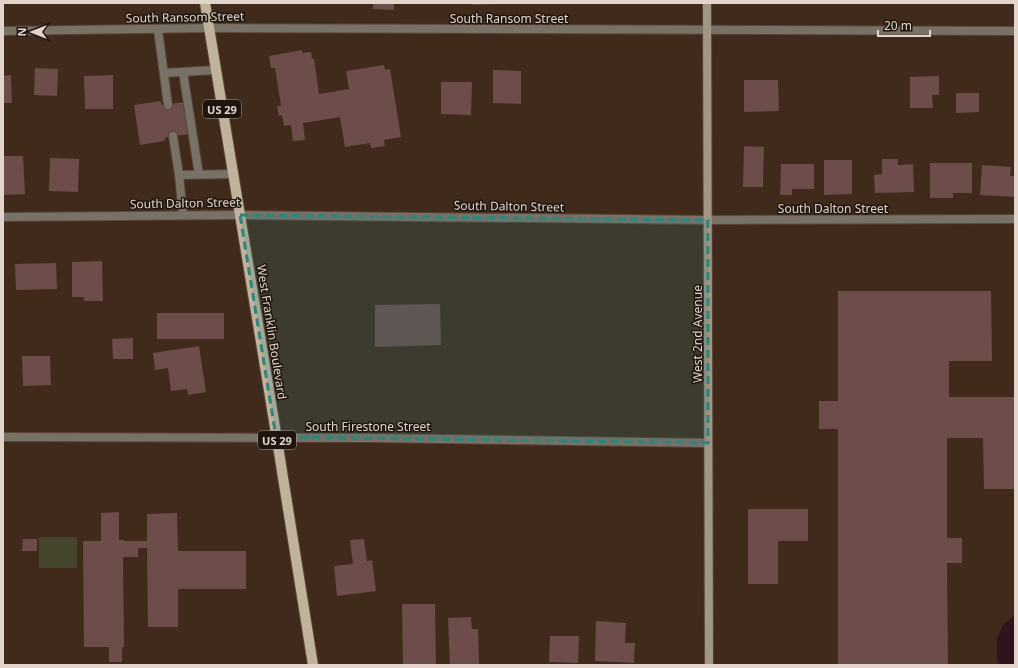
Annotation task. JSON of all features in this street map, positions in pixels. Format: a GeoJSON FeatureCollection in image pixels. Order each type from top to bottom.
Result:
{"type":"FeatureCollection","features":[{"type":"Feature","properties":{"kind":"main road","name":"West Franklin Boulevard"},"geometry":{"type":"LineString","coordinates":[[205,3],[313,665]]}},
{"type":"Feature","properties":{"kind":"street","name":"West 2nd Avenue"},"geometry":{"type":"LineString","coordinates":[[707,3],[709,665]]}},
{"type":"Feature","properties":{"kind":"street","name":"South Ransom Street"},"geometry":{"type":"LineString","coordinates":[[3,31],[158,30],[209,28],[1015,31]]}},
{"type":"Feature","properties":{"kind":"street"},"geometry":{"type":"LineString","coordinates":[[158,30],[168,104]]}},
{"type":"Feature","properties":{"kind":"street"},"geometry":{"type":"LineString","coordinates":[[164,73],[216,70]]}},
{"type":"Feature","properties":{"kind":"street"},"geometry":{"type":"LineString","coordinates":[[182,72],[199,175]]}},
{"type":"Feature","properties":{"kind":"street"},"geometry":{"type":"LineString","coordinates":[[173,136],[183,215]]}},
{"type":"Feature","properties":{"kind":"street"},"geometry":{"type":"LineString","coordinates":[[179,175],[233,174]]}},
{"type":"Feature","properties":{"kind":"street","name":"South Dalton Street"},"geometry":{"type":"LineString","coordinates":[[3,218],[240,215],[708,220],[1015,219]]}},
{"type":"Feature","properties":{"kind":"street","name":"South Firestone Street"},"geometry":{"type":"LineString","coordinates":[[3,437],[512,439],[708,443]]}},
{"type":"Feature","properties":{"kind":"highlighted area"},"geometry":{"type":"Polygon","coordinates":[[[240,215],[708,220],[708,443],[276,437],[240,215]]]}},
{"type":"Feature","properties":{"kind":"green space"},"geometry":{"type":"Polygon","coordinates":[[[39,537],[77,537],[77,568],[39,568],[39,537]]]}},
{"type":"Feature","properties":{"kind":"shaded area"},"geometry":{"type":"Polygon","coordinates":[[[1015,615],[1015,665],[1000,665],[997,660],[997,638],[1003,625],[1015,615]]]}},
{"type":"Feature","properties":{"kind":"building"},"geometry":{"type":"Polygon","coordinates":[[[373,3],[394,3],[394,10],[373,9],[373,3]]]}},
{"type":"Feature","properties":{"kind":"building"},"geometry":{"type":"Polygon","coordinates":[[[472,3],[501,3],[501,4],[472,5],[472,3]]]}},
{"type":"Feature","properties":{"kind":"building"},"geometry":{"type":"Polygon","coordinates":[[[302,50],[302,53],[311,52],[312,59],[314,58],[319,94],[349,89],[346,71],[384,65],[385,70],[390,69],[401,137],[384,140],[385,146],[371,148],[370,143],[345,147],[340,117],[303,123],[305,140],[293,141],[291,125],[284,126],[282,115],[279,116],[277,106],[281,106],[275,68],[271,68],[269,56],[302,50]]]}},
{"type":"Feature","properties":{"kind":"building"},"geometry":{"type":"Polygon","coordinates":[[[35,68],[58,69],[57,96],[34,95],[35,68]]]}},
{"type":"Feature","properties":{"kind":"building"},"geometry":{"type":"Polygon","coordinates":[[[493,70],[521,71],[521,104],[493,103],[493,70]]]}},
{"type":"Feature","properties":{"kind":"building"},"geometry":{"type":"Polygon","coordinates":[[[11,75],[12,103],[3,103],[3,76],[11,75]]]}},
{"type":"Feature","properties":{"kind":"building"},"geometry":{"type":"Polygon","coordinates":[[[113,75],[113,109],[85,109],[84,76],[113,75]]]}},
{"type":"Feature","properties":{"kind":"building"},"geometry":{"type":"Polygon","coordinates":[[[939,76],[939,95],[932,95],[933,108],[910,108],[910,77],[939,76]]]}},
{"type":"Feature","properties":{"kind":"building"},"geometry":{"type":"Polygon","coordinates":[[[744,80],[778,80],[779,111],[744,112],[744,80]]]}},
{"type":"Feature","properties":{"kind":"building"},"geometry":{"type":"Polygon","coordinates":[[[441,82],[472,82],[471,115],[441,114],[441,82]]]}},
{"type":"Feature","properties":{"kind":"building"},"geometry":{"type":"Polygon","coordinates":[[[956,93],[979,93],[979,112],[956,113],[956,93]]]}},
{"type":"Feature","properties":{"kind":"building"},"geometry":{"type":"Polygon","coordinates":[[[160,101],[162,105],[185,102],[190,134],[166,137],[164,141],[140,145],[134,105],[160,101]]]}},
{"type":"Feature","properties":{"kind":"building"},"geometry":{"type":"Polygon","coordinates":[[[744,146],[764,147],[763,187],[743,187],[744,146]]]}},
{"type":"Feature","properties":{"kind":"building"},"geometry":{"type":"Polygon","coordinates":[[[3,156],[23,156],[25,194],[3,195],[3,156]]]}},
{"type":"Feature","properties":{"kind":"building"},"geometry":{"type":"Polygon","coordinates":[[[50,158],[79,159],[78,192],[49,191],[50,158]]]}},
{"type":"Feature","properties":{"kind":"building"},"geometry":{"type":"Polygon","coordinates":[[[882,159],[898,159],[898,165],[913,164],[914,192],[875,193],[874,175],[882,174],[882,159]]]}},
{"type":"Feature","properties":{"kind":"building"},"geometry":{"type":"Polygon","coordinates":[[[824,160],[852,160],[852,194],[824,195],[824,160]]]}},
{"type":"Feature","properties":{"kind":"building"},"geometry":{"type":"Polygon","coordinates":[[[930,163],[972,163],[972,193],[953,193],[953,198],[930,198],[930,163]]]}},
{"type":"Feature","properties":{"kind":"building"},"geometry":{"type":"Polygon","coordinates":[[[781,164],[814,164],[814,189],[792,189],[792,195],[780,195],[781,164]]]}},
{"type":"Feature","properties":{"kind":"building"},"geometry":{"type":"Polygon","coordinates":[[[982,165],[1011,167],[1010,176],[1015,176],[1015,197],[980,195],[982,165]]]}},
{"type":"Feature","properties":{"kind":"building"},"geometry":{"type":"Polygon","coordinates":[[[102,261],[103,301],[84,301],[84,297],[72,297],[72,262],[102,261]]]}},
{"type":"Feature","properties":{"kind":"building"},"geometry":{"type":"Polygon","coordinates":[[[56,263],[57,289],[16,290],[15,264],[56,263]]]}},
{"type":"Feature","properties":{"kind":"building"},"geometry":{"type":"Polygon","coordinates":[[[838,291],[991,291],[992,361],[949,361],[949,397],[1015,397],[1015,489],[984,489],[983,438],[947,438],[947,538],[962,538],[962,563],[947,563],[948,665],[838,665],[838,429],[819,429],[819,401],[838,401],[838,291]]]}},
{"type":"Feature","properties":{"kind":"building"},"geometry":{"type":"Polygon","coordinates":[[[440,304],[441,345],[375,347],[375,305],[440,304]]]}},
{"type":"Feature","properties":{"kind":"building"},"geometry":{"type":"Polygon","coordinates":[[[157,313],[224,313],[224,339],[157,339],[157,313]]]}},
{"type":"Feature","properties":{"kind":"building"},"geometry":{"type":"Polygon","coordinates":[[[133,338],[133,359],[113,359],[112,339],[133,338]]]}},
{"type":"Feature","properties":{"kind":"building"},"geometry":{"type":"Polygon","coordinates":[[[199,346],[206,392],[188,395],[187,389],[171,391],[168,368],[155,370],[153,353],[199,346]]]}},
{"type":"Feature","properties":{"kind":"building"},"geometry":{"type":"Polygon","coordinates":[[[22,356],[50,356],[51,385],[23,386],[22,356]]]}},
{"type":"Feature","properties":{"kind":"building"},"geometry":{"type":"Polygon","coordinates":[[[748,509],[808,509],[808,541],[778,541],[778,584],[748,584],[748,509]]]}},
{"type":"Feature","properties":{"kind":"building"},"geometry":{"type":"Polygon","coordinates":[[[119,512],[119,540],[147,541],[147,514],[177,513],[178,551],[246,551],[246,589],[178,589],[178,627],[148,627],[147,548],[138,548],[138,557],[123,557],[124,647],[122,647],[122,662],[109,662],[109,647],[84,647],[83,541],[101,541],[101,513],[119,512]]]}},
{"type":"Feature","properties":{"kind":"building"},"geometry":{"type":"Polygon","coordinates":[[[23,539],[37,539],[37,551],[22,551],[23,539]]]}},
{"type":"Feature","properties":{"kind":"building"},"geometry":{"type":"Polygon","coordinates":[[[364,539],[367,561],[372,560],[376,591],[337,596],[334,566],[353,564],[350,540],[364,539]]]}},
{"type":"Feature","properties":{"kind":"building"},"geometry":{"type":"Polygon","coordinates":[[[402,604],[435,604],[436,665],[403,665],[402,604]]]}},
{"type":"Feature","properties":{"kind":"building"},"geometry":{"type":"Polygon","coordinates":[[[471,617],[472,629],[478,629],[479,664],[450,665],[448,618],[471,617]]]}},
{"type":"Feature","properties":{"kind":"building"},"geometry":{"type":"Polygon","coordinates":[[[596,621],[626,623],[625,643],[635,643],[634,663],[595,661],[596,621]]]}},
{"type":"Feature","properties":{"kind":"building"},"geometry":{"type":"Polygon","coordinates":[[[550,636],[579,636],[578,663],[549,662],[550,636]]]}}]}
